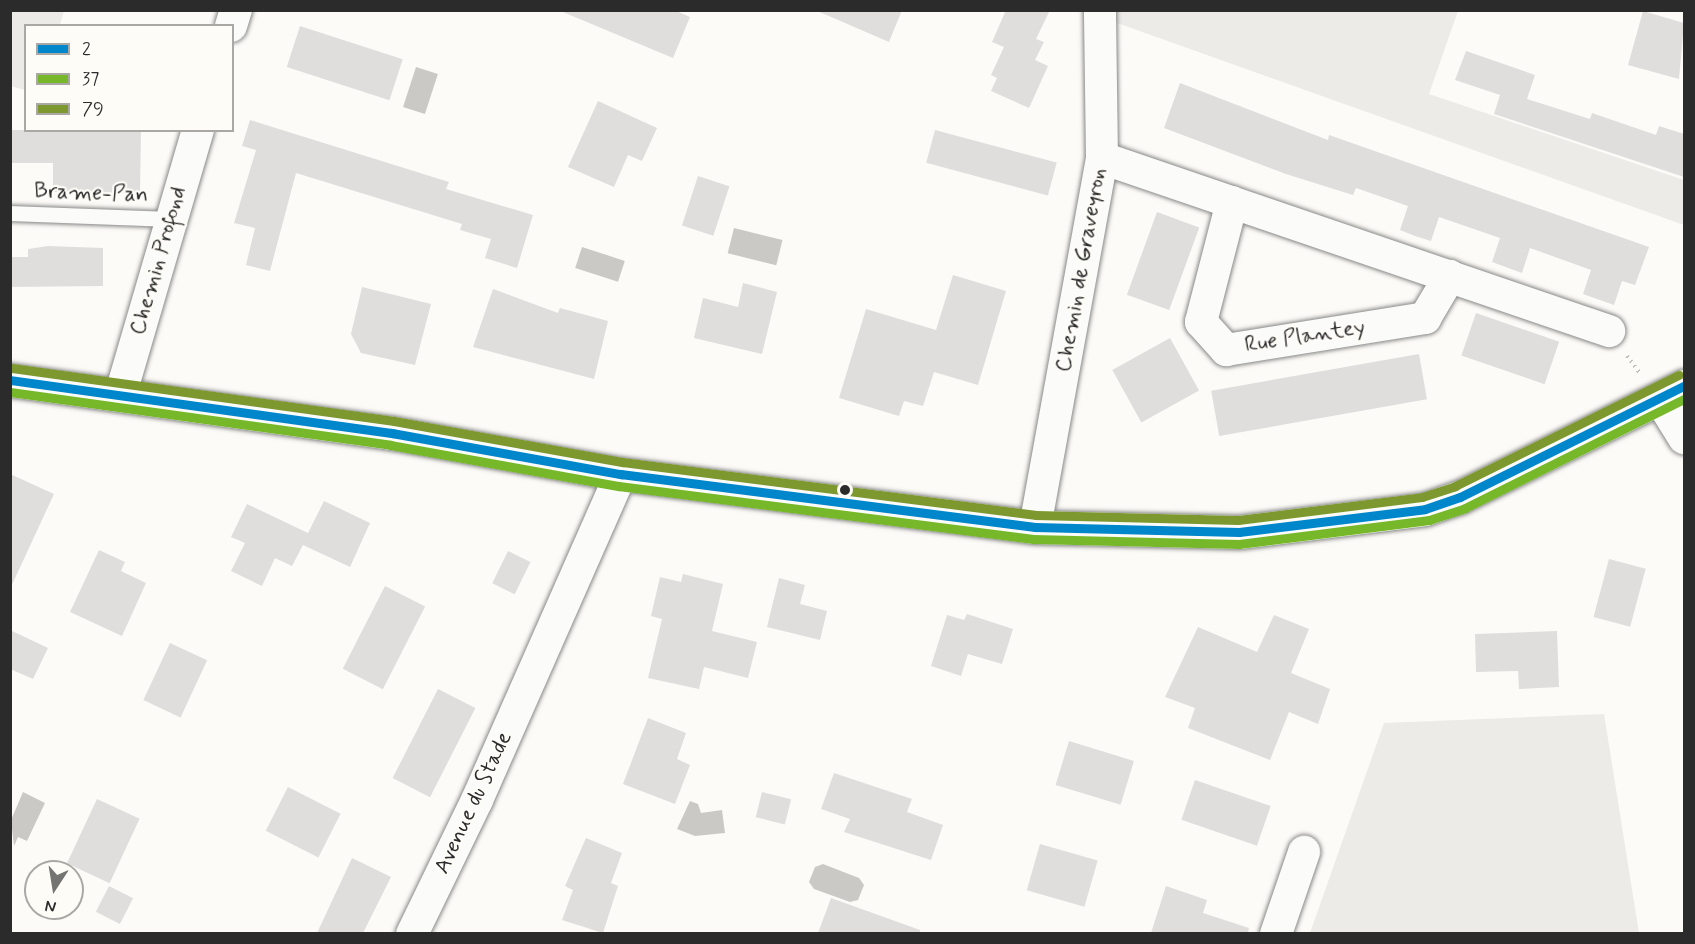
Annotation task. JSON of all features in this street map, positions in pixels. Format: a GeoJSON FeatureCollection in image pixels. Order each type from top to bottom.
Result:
{"type":"FeatureCollection","features":[{"type":"Feature","properties":{"kind":"main road"},"geometry":{"type":"LineString","coordinates":[[10,380],[120,393],[392,433],[621,474],[1035,527],[1239,532],[1425,509],[1460,497],[1672,394]]}},
{"type":"Feature","properties":{"kind":"street","name":"Chemin de Graveyron"},"geometry":{"type":"LineString","coordinates":[[1035,527],[1102,158],[1100,10]]}},
{"type":"Feature","properties":{"kind":"street","name":"Chemin Profond"},"geometry":{"type":"LineString","coordinates":[[120,393],[197,132]]}},
{"type":"Feature","properties":{"kind":"street"},"geometry":{"type":"LineString","coordinates":[[1102,158],[1609,331]]}},
{"type":"Feature","properties":{"kind":"street","name":"Rue Plantey"},"geometry":{"type":"LineString","coordinates":[[1232,202],[1201,322],[1226,350],[1425,318],[1450,276]]}},
{"type":"Feature","properties":{"kind":"street"},"geometry":{"type":"LineString","coordinates":[[1672,394],[1684,438]]}},
{"type":"Feature","properties":{"kind":"street","name":"Avenue du Stade"},"geometry":{"type":"LineString","coordinates":[[412,933],[477,800],[621,474]]}},
{"type":"Feature","properties":{"kind":"street"},"geometry":{"type":"LineString","coordinates":[[1276,933],[1304,852]]}},
{"type":"Feature","properties":{"kind":"lane","name":"Brame-Pan"},"geometry":{"type":"LineString","coordinates":[[10,213],[171,219]]}},
{"type":"Feature","properties":{"kind":"path"},"geometry":{"type":"LineString","coordinates":[[1609,331],[1672,394]]}},
{"type":"Feature","properties":{"kind":"shaded area"},"geometry":{"type":"Polygon","coordinates":[[[1108,10],[1458,11],[1429,94],[1684,180],[1684,225],[1106,19],[1108,10]]]}},
{"type":"Feature","properties":{"kind":"shaded area"},"geometry":{"type":"Polygon","coordinates":[[[10,11],[64,11],[60,24],[24,24],[24,90],[11,86],[10,11]]]}},
{"type":"Feature","properties":{"kind":"shaded area"},"geometry":{"type":"Polygon","coordinates":[[[416,67],[438,74],[425,114],[403,107],[416,67]]]}},
{"type":"Feature","properties":{"kind":"shaded area"},"geometry":{"type":"Polygon","coordinates":[[[734,228],[783,240],[776,265],[728,253],[734,228]]]}},
{"type":"Feature","properties":{"kind":"shaded area"},"geometry":{"type":"Polygon","coordinates":[[[582,247],[625,261],[618,282],[575,268],[582,247]]]}},
{"type":"Feature","properties":{"kind":"shaded area"},"geometry":{"type":"Polygon","coordinates":[[[1604,714],[1639,933],[1310,933],[1384,723],[1604,714]]]}},
{"type":"Feature","properties":{"kind":"shaded area"},"geometry":{"type":"Polygon","coordinates":[[[23,792],[45,803],[27,841],[18,837],[14,846],[11,820],[23,792]]]}},
{"type":"Feature","properties":{"kind":"shaded area"},"geometry":{"type":"Polygon","coordinates":[[[690,801],[698,804],[701,813],[722,810],[725,833],[695,836],[677,829],[690,801]]]}},
{"type":"Feature","properties":{"kind":"shaded area"},"geometry":{"type":"Polygon","coordinates":[[[823,864],[859,878],[864,885],[858,900],[850,902],[814,889],[809,882],[815,867],[823,864]]]}},
{"type":"Feature","properties":{"kind":"building"},"geometry":{"type":"Polygon","coordinates":[[[558,10],[674,10],[690,17],[673,58],[558,10]]]}},
{"type":"Feature","properties":{"kind":"building"},"geometry":{"type":"Polygon","coordinates":[[[815,10],[902,10],[889,42],[815,10]]]}},
{"type":"Feature","properties":{"kind":"building"},"geometry":{"type":"Polygon","coordinates":[[[1006,10],[1050,10],[1036,39],[1044,42],[1035,60],[1048,66],[1029,108],[991,91],[997,78],[991,75],[1004,47],[992,42],[1006,10]]]}},
{"type":"Feature","properties":{"kind":"building"},"geometry":{"type":"Polygon","coordinates":[[[1643,11],[1684,23],[1679,79],[1628,65],[1643,11]]]}},
{"type":"Feature","properties":{"kind":"building"},"geometry":{"type":"Polygon","coordinates":[[[300,26],[403,59],[389,100],[287,67],[300,26]]]}},
{"type":"Feature","properties":{"kind":"building"},"geometry":{"type":"Polygon","coordinates":[[[1466,51],[1535,75],[1527,99],[1590,119],[1592,113],[1656,135],[1659,126],[1684,134],[1684,177],[1494,114],[1500,95],[1455,80],[1466,51]]]}},
{"type":"Feature","properties":{"kind":"building"},"geometry":{"type":"Polygon","coordinates":[[[1180,83],[1328,140],[1329,135],[1649,247],[1635,285],[1622,281],[1614,305],[1583,294],[1591,270],[1530,248],[1522,273],[1492,262],[1500,238],[1439,217],[1431,241],[1415,236],[1400,230],[1408,206],[1356,188],[1353,195],[1286,174],[1164,128],[1180,83]]]}},
{"type":"Feature","properties":{"kind":"building"},"geometry":{"type":"Polygon","coordinates":[[[598,101],[657,128],[642,161],[628,155],[614,187],[568,167],[598,101]]]}},
{"type":"Feature","properties":{"kind":"building"},"geometry":{"type":"Polygon","coordinates":[[[250,120],[449,182],[446,189],[533,215],[517,268],[485,258],[491,239],[460,230],[462,224],[296,173],[270,271],[246,265],[255,228],[234,223],[256,150],[242,146],[250,120]]]}},
{"type":"Feature","properties":{"kind":"building"},"geometry":{"type":"Polygon","coordinates":[[[10,130],[141,132],[140,193],[53,192],[53,163],[10,163],[10,130]]]}},
{"type":"Feature","properties":{"kind":"building"},"geometry":{"type":"Polygon","coordinates":[[[935,130],[1057,163],[1048,195],[926,163],[935,130]]]}},
{"type":"Feature","properties":{"kind":"building"},"geometry":{"type":"Polygon","coordinates":[[[698,176],[729,186],[713,236],[682,225],[698,176]]]}},
{"type":"Feature","properties":{"kind":"building"},"geometry":{"type":"Polygon","coordinates":[[[1157,212],[1199,227],[1169,310],[1127,295],[1157,212]]]}},
{"type":"Feature","properties":{"kind":"building"},"geometry":{"type":"Polygon","coordinates":[[[48,246],[103,248],[103,286],[10,287],[10,257],[28,257],[28,249],[48,246]]]}},
{"type":"Feature","properties":{"kind":"building"},"geometry":{"type":"Polygon","coordinates":[[[953,275],[1006,291],[978,385],[934,372],[923,406],[904,401],[899,416],[839,398],[866,309],[936,330],[953,275]]]}},
{"type":"Feature","properties":{"kind":"building"},"geometry":{"type":"Polygon","coordinates":[[[743,283],[777,292],[762,354],[694,338],[703,298],[738,307],[743,283]]]}},
{"type":"Feature","properties":{"kind":"building"},"geometry":{"type":"Polygon","coordinates":[[[362,287],[431,304],[415,365],[361,353],[351,334],[362,287]]]}},
{"type":"Feature","properties":{"kind":"building"},"geometry":{"type":"Polygon","coordinates":[[[493,289],[558,313],[560,308],[608,321],[594,379],[473,347],[493,289]]]}},
{"type":"Feature","properties":{"kind":"building"},"geometry":{"type":"Polygon","coordinates":[[[1476,313],[1559,342],[1545,384],[1461,356],[1476,313]]]}},
{"type":"Feature","properties":{"kind":"building"},"geometry":{"type":"Polygon","coordinates":[[[1170,338],[1199,390],[1141,422],[1112,370],[1170,338]]]}},
{"type":"Feature","properties":{"kind":"building"},"geometry":{"type":"Polygon","coordinates":[[[1419,354],[1427,399],[1219,436],[1211,391],[1419,354]]]}},
{"type":"Feature","properties":{"kind":"building"},"geometry":{"type":"Polygon","coordinates":[[[10,474],[54,494],[10,589],[10,474]]]}},
{"type":"Feature","properties":{"kind":"building"},"geometry":{"type":"Polygon","coordinates":[[[324,501],[370,523],[350,567],[303,545],[292,566],[275,558],[262,586],[231,571],[245,543],[231,537],[247,504],[308,533],[324,501]]]}},
{"type":"Feature","properties":{"kind":"building"},"geometry":{"type":"Polygon","coordinates":[[[99,550],[125,562],[121,571],[146,583],[122,636],[70,612],[99,550]]]}},
{"type":"Feature","properties":{"kind":"building"},"geometry":{"type":"Polygon","coordinates":[[[508,551],[530,562],[515,594],[492,583],[508,551]]]}},
{"type":"Feature","properties":{"kind":"building"},"geometry":{"type":"Polygon","coordinates":[[[1609,559],[1646,569],[1630,627],[1593,617],[1609,559]]]}},
{"type":"Feature","properties":{"kind":"building"},"geometry":{"type":"Polygon","coordinates":[[[683,574],[723,584],[712,631],[757,642],[748,678],[704,667],[699,689],[648,678],[662,619],[651,616],[660,577],[681,582],[683,574]]]}},
{"type":"Feature","properties":{"kind":"building"},"geometry":{"type":"Polygon","coordinates":[[[779,578],[805,585],[800,604],[827,611],[820,640],[767,627],[779,578]]]}},
{"type":"Feature","properties":{"kind":"building"},"geometry":{"type":"Polygon","coordinates":[[[385,586],[425,606],[383,689],[343,669],[385,586]]]}},
{"type":"Feature","properties":{"kind":"building"},"geometry":{"type":"Polygon","coordinates":[[[967,614],[1013,629],[1002,664],[968,654],[961,676],[931,666],[947,615],[964,620],[967,614]]]}},
{"type":"Feature","properties":{"kind":"building"},"geometry":{"type":"Polygon","coordinates":[[[1274,615],[1309,629],[1291,673],[1330,689],[1318,724],[1289,712],[1270,760],[1188,728],[1195,708],[1165,697],[1198,627],[1257,652],[1274,615]]]}},
{"type":"Feature","properties":{"kind":"building"},"geometry":{"type":"Polygon","coordinates":[[[10,630],[48,648],[33,679],[10,669],[10,630]]]}},
{"type":"Feature","properties":{"kind":"building"},"geometry":{"type":"Polygon","coordinates":[[[1557,631],[1559,687],[1519,689],[1518,671],[1476,672],[1475,634],[1557,631]]]}},
{"type":"Feature","properties":{"kind":"building"},"geometry":{"type":"Polygon","coordinates":[[[170,643],[207,660],[181,717],[143,700],[170,643]]]}},
{"type":"Feature","properties":{"kind":"building"},"geometry":{"type":"Polygon","coordinates":[[[438,689],[475,708],[430,797],[393,778],[438,689]]]}},
{"type":"Feature","properties":{"kind":"building"},"geometry":{"type":"Polygon","coordinates":[[[648,718],[686,733],[677,759],[690,765],[675,804],[623,784],[648,718]]]}},
{"type":"Feature","properties":{"kind":"building"},"geometry":{"type":"Polygon","coordinates":[[[1069,741],[1134,761],[1121,805],[1056,785],[1069,741]]]}},
{"type":"Feature","properties":{"kind":"building"},"geometry":{"type":"Polygon","coordinates":[[[834,773],[912,799],[907,812],[943,825],[931,860],[844,832],[850,819],[821,809],[834,773]]]}},
{"type":"Feature","properties":{"kind":"building"},"geometry":{"type":"Polygon","coordinates":[[[1195,780],[1271,806],[1257,846],[1181,820],[1195,780]]]}},
{"type":"Feature","properties":{"kind":"building"},"geometry":{"type":"Polygon","coordinates":[[[288,787],[341,814],[318,857],[266,831],[288,787]]]}},
{"type":"Feature","properties":{"kind":"building"},"geometry":{"type":"Polygon","coordinates":[[[762,792],[791,799],[785,824],[756,817],[762,792]]]}},
{"type":"Feature","properties":{"kind":"building"},"geometry":{"type":"Polygon","coordinates":[[[97,799],[140,819],[110,883],[84,871],[84,860],[69,860],[97,799]]]}},
{"type":"Feature","properties":{"kind":"building"},"geometry":{"type":"Polygon","coordinates":[[[586,838],[622,853],[611,883],[618,886],[603,933],[562,920],[573,890],[565,886],[586,838]]]}},
{"type":"Feature","properties":{"kind":"building"},"geometry":{"type":"Polygon","coordinates":[[[1040,844],[1098,861],[1084,907],[1027,890],[1040,844]]]}},
{"type":"Feature","properties":{"kind":"building"},"geometry":{"type":"Polygon","coordinates":[[[352,858],[391,877],[363,933],[317,933],[352,858]]]}},
{"type":"Feature","properties":{"kind":"building"},"geometry":{"type":"Polygon","coordinates":[[[109,886],[133,898],[120,924],[96,912],[109,886]]]}},
{"type":"Feature","properties":{"kind":"building"},"geometry":{"type":"Polygon","coordinates":[[[1166,886],[1207,900],[1203,913],[1249,928],[1248,933],[1151,933],[1166,886]]]}},
{"type":"Feature","properties":{"kind":"building"},"geometry":{"type":"Polygon","coordinates":[[[831,898],[920,930],[920,933],[818,933],[831,898]]]}},
{"type":"Feature","properties":{"kind":"transit line","name":"79"},"geometry":{"type":"LineString","coordinates":[[12,368],[394,421],[623,462],[1036,515],[1238,520],[1422,497],[1455,486],[1679,375]]}},
{"type":"Feature","properties":{"kind":"transit line","name":"2"},"geometry":{"type":"LineString","coordinates":[[10,380],[392,433],[621,474],[1035,527],[1239,532],[1425,509],[1460,497],[1684,386]]}},
{"type":"Feature","properties":{"kind":"transit line","name":"37"},"geometry":{"type":"LineString","coordinates":[[10,392],[390,445],[619,486],[1033,539],[1239,544],[1429,520],[1465,508],[1684,399]]}}]}
